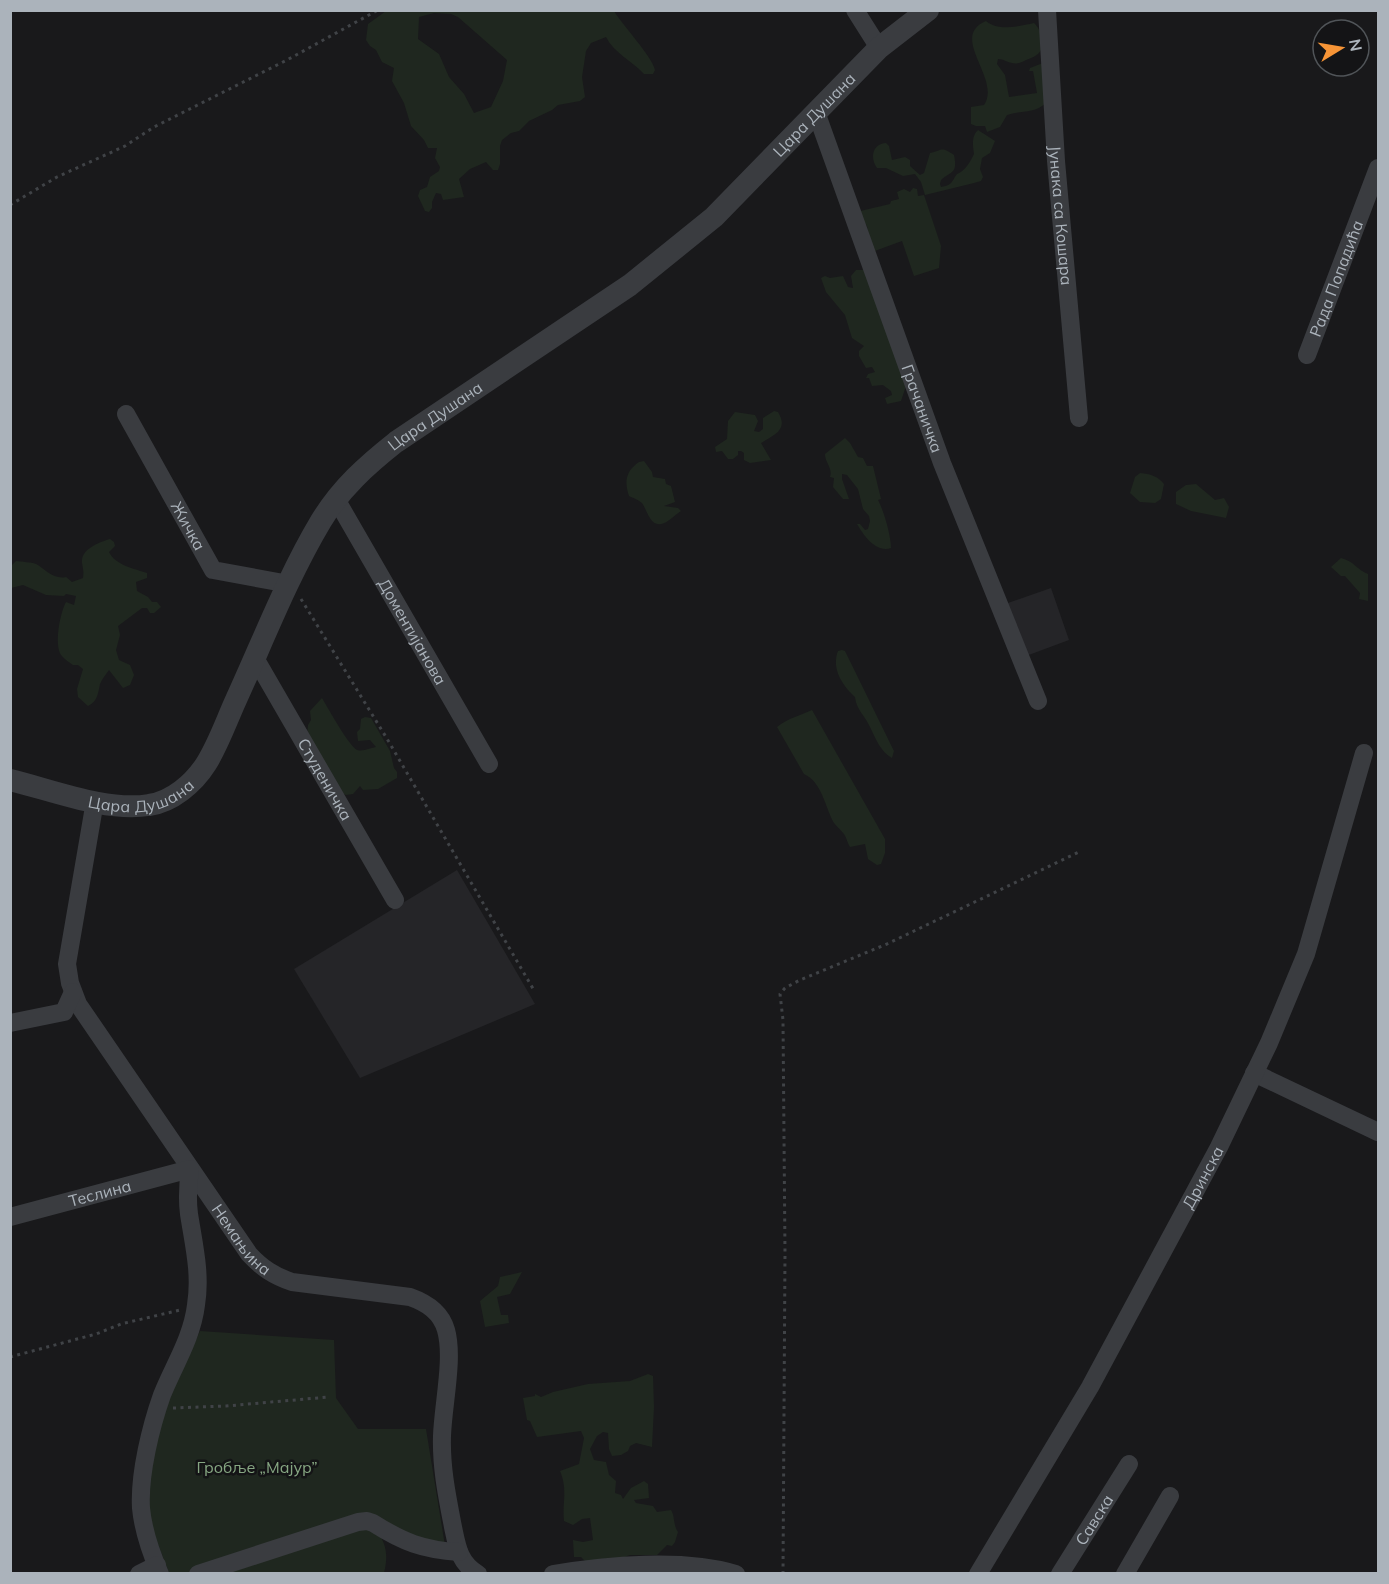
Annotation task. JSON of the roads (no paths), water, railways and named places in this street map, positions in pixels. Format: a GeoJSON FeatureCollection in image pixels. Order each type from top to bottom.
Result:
{"type":"FeatureCollection","features":[{"type":"Feature","properties":{"kind":"street"},"geometry":{"type":"LineString","coordinates":[[855,10],[879,48]]}},
{"type":"Feature","properties":{"kind":"street","name":"Цара Душана"},"geometry":{"type":"LineString","coordinates":[[10,780],[121,806],[150,805],[177,794],[207,763],[322,519],[360,471],[396,442],[630,285],[714,217],[879,48],[928,10]]}},
{"type":"Feature","properties":{"kind":"street","name":"Јунака са Кошара"},"geometry":{"type":"LineString","coordinates":[[1047,10],[1056,161],[1079,418]]}},
{"type":"Feature","properties":{"kind":"street","name":"Грачаничка"},"geometry":{"type":"LineString","coordinates":[[816,112],[934,441],[1038,701]]}},
{"type":"Feature","properties":{"kind":"street","name":"Рада Попадића"},"geometry":{"type":"LineString","coordinates":[[1307,355],[1378,168]]}},
{"type":"Feature","properties":{"kind":"street","name":"Жичка"},"geometry":{"type":"LineString","coordinates":[[126,414],[213,570],[289,585]]}},
{"type":"Feature","properties":{"kind":"street","name":"Доментијанова"},"geometry":{"type":"LineString","coordinates":[[336,499],[489,764]]}},
{"type":"Feature","properties":{"kind":"street","name":"Студеничка"},"geometry":{"type":"LineString","coordinates":[[255,658],[395,900]]}},
{"type":"Feature","properties":{"kind":"street","name":"Дринска"},"geometry":{"type":"LineString","coordinates":[[978,1574],[1090,1387],[1219,1148],[1306,954],[1364,753]]}},
{"type":"Feature","properties":{"kind":"street","name":"Немањина"},"geometry":{"type":"LineString","coordinates":[[95,801],[67,964],[78,1004],[249,1254],[262,1268],[276,1277],[292,1282],[410,1297],[424,1302],[439,1314],[446,1330],[448,1348],[442,1464],[459,1552],[470,1569],[478,1574]]}},
{"type":"Feature","properties":{"kind":"street"},"geometry":{"type":"LineString","coordinates":[[10,1023],[64,1012],[73,992]]}},
{"type":"Feature","properties":{"kind":"street"},"geometry":{"type":"LineString","coordinates":[[1254,1073],[1378,1132]]}},
{"type":"Feature","properties":{"kind":"street"},"geometry":{"type":"LineString","coordinates":[[139,1574],[159,1569],[143,1523],[141,1493],[150,1439],[162,1395],[192,1330],[199,1286],[198,1261],[189,1213],[190,1169]]}},
{"type":"Feature","properties":{"kind":"street","name":"Теслина"},"geometry":{"type":"LineString","coordinates":[[10,1217],[190,1169]]}},
{"type":"Feature","properties":{"kind":"street","name":"Савска"},"geometry":{"type":"LineString","coordinates":[[1060,1574],[1129,1464]]}},
{"type":"Feature","properties":{"kind":"street"},"geometry":{"type":"LineString","coordinates":[[1125,1574],[1170,1496]]}},
{"type":"Feature","properties":{"kind":"street"},"geometry":{"type":"LineString","coordinates":[[198,1574],[367,1521],[407,1543],[423,1548],[459,1552]]}},
{"type":"Feature","properties":{"kind":"street"},"geometry":{"type":"LineString","coordinates":[[553,1574],[594,1567],[687,1566],[721,1569],[736,1574]]}},
{"type":"Feature","properties":{"kind":"park label","name":"Гробље „Мајур”"},"geometry":{"type":"Point","coordinates":[257,1467]}}]}
